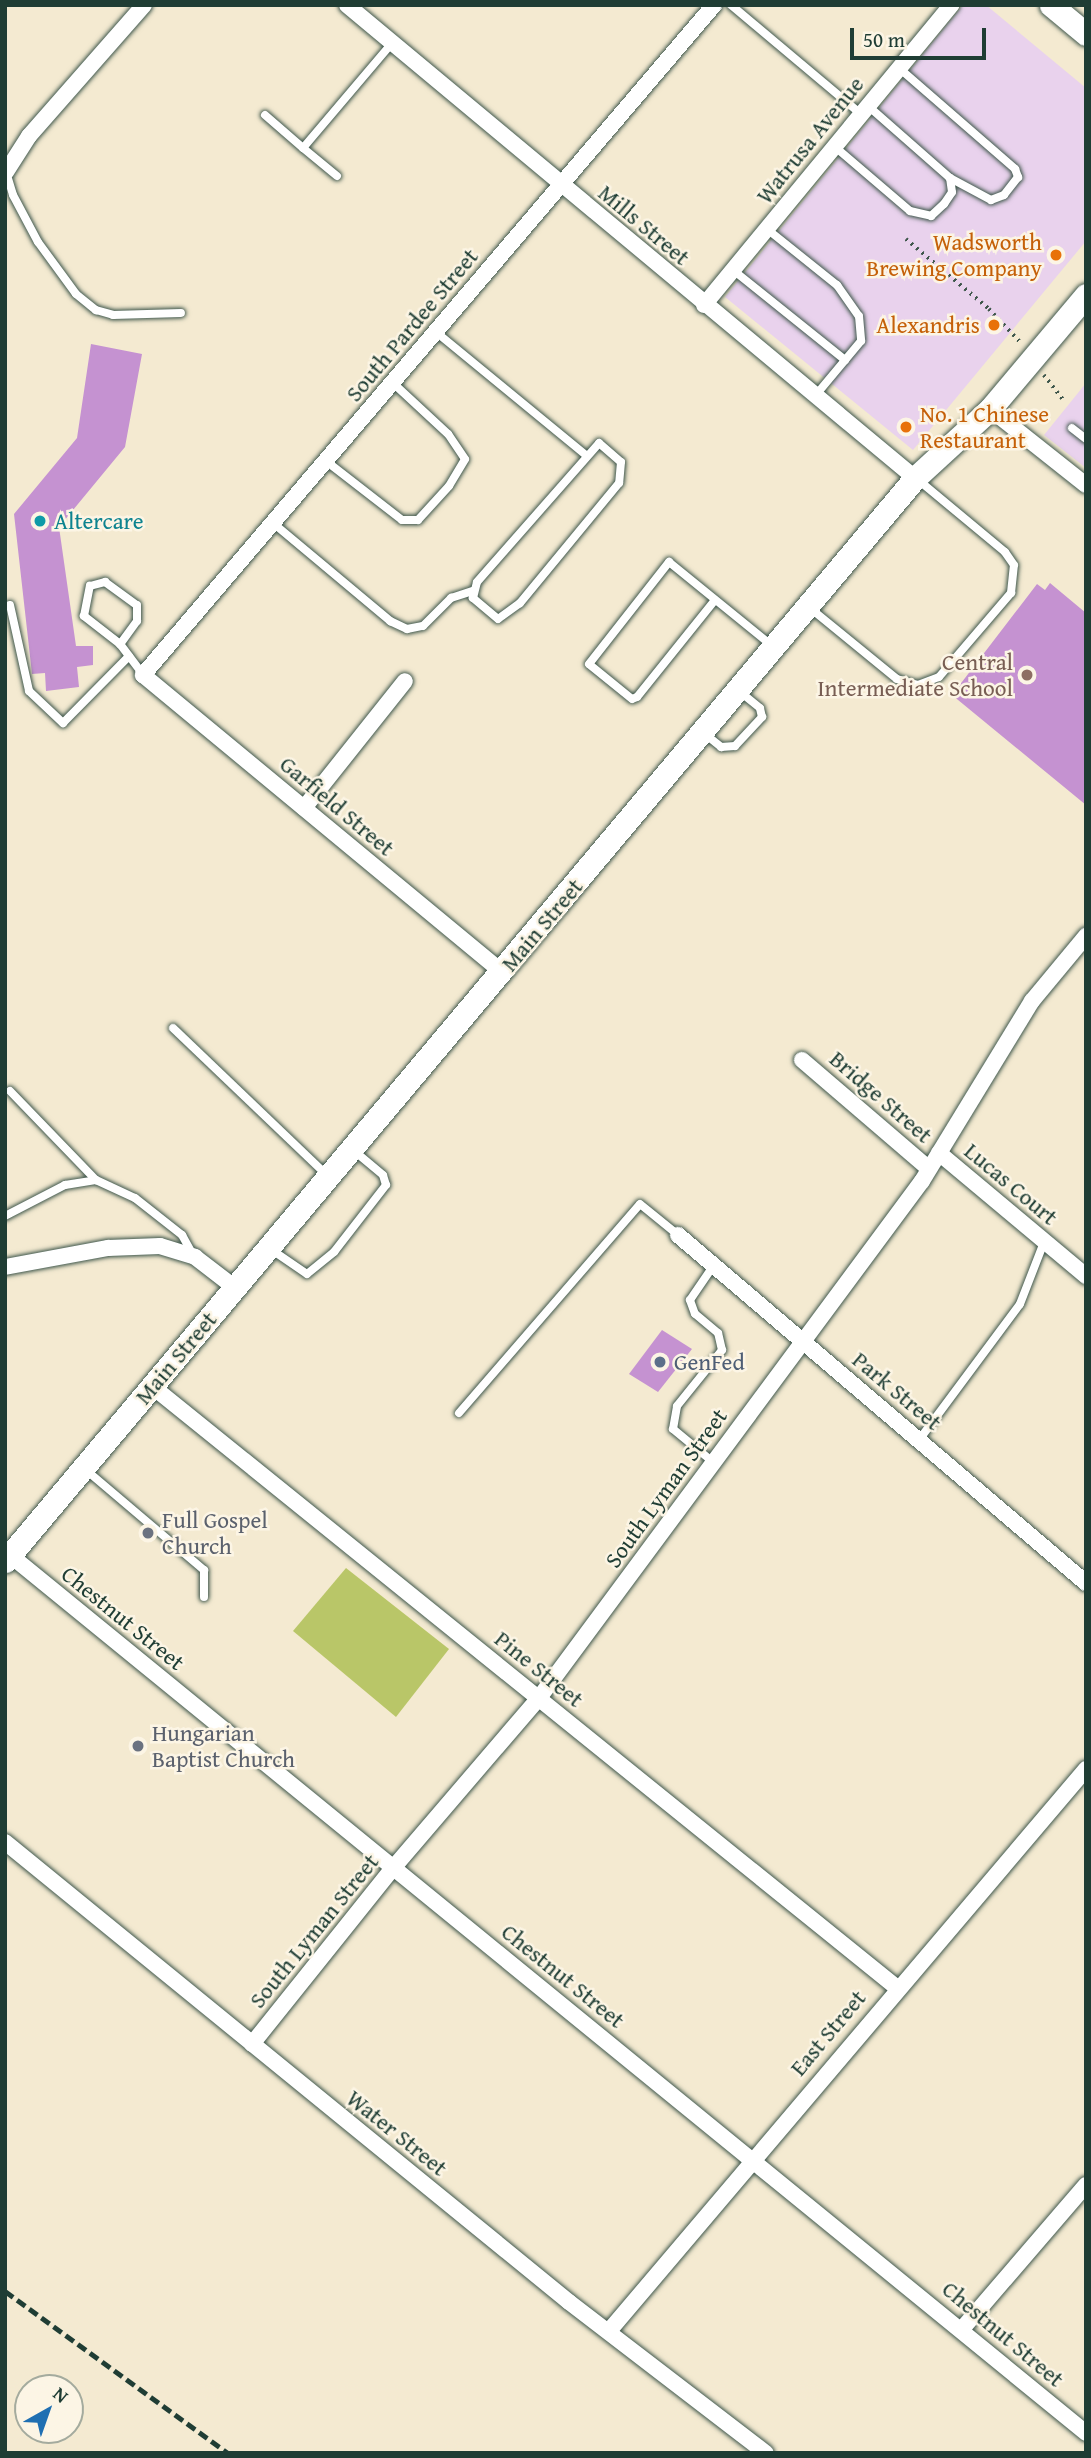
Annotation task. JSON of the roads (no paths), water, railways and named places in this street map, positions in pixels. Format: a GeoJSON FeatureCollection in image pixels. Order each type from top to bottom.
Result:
{"type":"FeatureCollection","features":[{"type":"Feature","properties":{"kind":"main road"},"geometry":{"type":"LineString","coordinates":[[1051,5],[1086,34]]}},
{"type":"Feature","properties":{"kind":"main road","name":"Main Street"},"geometry":{"type":"LineString","coordinates":[[8,1558],[915,478],[990,409],[1086,295]]}},
{"type":"Feature","properties":{"kind":"street"},"geometry":{"type":"LineString","coordinates":[[6,172],[29,136],[144,5]]}},
{"type":"Feature","properties":{"kind":"street","name":"Mills Street"},"geometry":{"type":"LineString","coordinates":[[347,5],[915,478]]}},
{"type":"Feature","properties":{"kind":"street","name":"South Pardee Street"},"geometry":{"type":"LineString","coordinates":[[143,675],[714,5]]}},
{"type":"Feature","properties":{"kind":"street","name":"Watrusa Avenue"},"geometry":{"type":"LineString","coordinates":[[705,305],[951,5]]}},
{"type":"Feature","properties":{"kind":"street"},"geometry":{"type":"LineString","coordinates":[[990,409],[1086,485]]}},
{"type":"Feature","properties":{"kind":"street","name":"Garfield Street"},"geometry":{"type":"LineString","coordinates":[[143,675],[502,972]]}},
{"type":"Feature","properties":{"kind":"street"},"geometry":{"type":"LineString","coordinates":[[304,808],[405,681]]}},
{"type":"Feature","properties":{"kind":"street","name":"South Lyman Street"},"geometry":{"type":"LineString","coordinates":[[252,2044],[394,1867],[539,1698],[929,1169],[1032,1001],[1086,936]]}},
{"type":"Feature","properties":{"kind":"street","name":"Bridge Street"},"geometry":{"type":"LineString","coordinates":[[802,1060],[929,1169]]}},
{"type":"Feature","properties":{"kind":"street","name":"Lucas Court"},"geometry":{"type":"LineString","coordinates":[[939,1153],[1086,1276]]}},
{"type":"Feature","properties":{"kind":"street","name":"Park Street"},"geometry":{"type":"LineString","coordinates":[[678,1234],[1086,1583]]}},
{"type":"Feature","properties":{"kind":"street"},"geometry":{"type":"LineString","coordinates":[[5,1267],[65,1254],[160,1245],[195,1257],[234,1287]]}},
{"type":"Feature","properties":{"kind":"street","name":"Pine Street"},"geometry":{"type":"LineString","coordinates":[[153,1387],[896,1987]]}},
{"type":"Feature","properties":{"kind":"street","name":"Chestnut Street"},"geometry":{"type":"LineString","coordinates":[[8,1558],[394,1867],[1086,2432]]}},
{"type":"Feature","properties":{"kind":"street","name":"East Street"},"geometry":{"type":"LineString","coordinates":[[609,2331],[896,1987],[1086,1769]]}},
{"type":"Feature","properties":{"kind":"street","name":"Water Street"},"geometry":{"type":"LineString","coordinates":[[5,1842],[609,2331],[766,2453]]}},
{"type":"Feature","properties":{"kind":"street"},"geometry":{"type":"LineString","coordinates":[[962,2329],[1086,2185]]}},
{"type":"Feature","properties":{"kind":"lane"},"geometry":{"type":"LineString","coordinates":[[731,5],[950,178],[991,200],[1004,195],[1018,177],[1015,169],[900,68]]}},
{"type":"Feature","properties":{"kind":"lane"},"geometry":{"type":"LineString","coordinates":[[303,148],[392,43]]}},
{"type":"Feature","properties":{"kind":"lane"},"geometry":{"type":"LineString","coordinates":[[265,115],[337,176]]}},
{"type":"Feature","properties":{"kind":"lane"},"geometry":{"type":"LineString","coordinates":[[834,146],[910,211],[931,216],[952,192],[950,178]]}},
{"type":"Feature","properties":{"kind":"lane"},"geometry":{"type":"LineString","coordinates":[[6,172],[12,195],[38,242],[76,294],[96,310],[113,315],[181,313]]}},
{"type":"Feature","properties":{"kind":"lane"},"geometry":{"type":"LineString","coordinates":[[767,229],[837,285],[859,316],[861,341],[815,396]]}},
{"type":"Feature","properties":{"kind":"lane"},"geometry":{"type":"LineString","coordinates":[[733,270],[845,360]]}},
{"type":"Feature","properties":{"kind":"lane"},"geometry":{"type":"LineString","coordinates":[[436,332],[587,456]]}},
{"type":"Feature","properties":{"kind":"lane"},"geometry":{"type":"LineString","coordinates":[[326,461],[402,520],[418,520],[449,486],[465,458],[427,415],[393,383]]}},
{"type":"Feature","properties":{"kind":"lane"},"geometry":{"type":"LineString","coordinates":[[1072,428],[1086,439]]}},
{"type":"Feature","properties":{"kind":"lane"},"geometry":{"type":"LineString","coordinates":[[273,523],[390,621],[407,629],[423,626],[451,598],[473,591],[599,443],[621,462],[619,483],[520,603],[498,619],[473,598],[473,591]]}},
{"type":"Feature","properties":{"kind":"lane"},"geometry":{"type":"LineString","coordinates":[[808,606],[897,680],[918,685],[939,677],[1011,593],[1014,565],[1005,552],[915,478]]}},
{"type":"Feature","properties":{"kind":"lane"},"geometry":{"type":"LineString","coordinates":[[715,600],[637,697],[632,699],[589,664],[669,562],[774,647]]}},
{"type":"Feature","properties":{"kind":"lane"},"geometry":{"type":"LineString","coordinates":[[120,644],[137,621],[137,606],[105,582],[90,586],[84,616],[120,644],[143,675]]}},
{"type":"Feature","properties":{"kind":"lane"},"geometry":{"type":"LineString","coordinates":[[10,605],[29,691],[63,723],[129,656]]}},
{"type":"Feature","properties":{"kind":"lane"},"geometry":{"type":"LineString","coordinates":[[702,732],[728,748],[762,716],[760,708],[738,690]]}},
{"type":"Feature","properties":{"kind":"lane"},"geometry":{"type":"LineString","coordinates":[[173,1028],[329,1176]]}},
{"type":"Feature","properties":{"kind":"lane"},"geometry":{"type":"LineString","coordinates":[[10,1091],[96,1180],[135,1198],[182,1234],[195,1257]]}},
{"type":"Feature","properties":{"kind":"lane"},"geometry":{"type":"LineString","coordinates":[[268,1248],[307,1274],[334,1252],[386,1185],[383,1175],[352,1149]]}},
{"type":"Feature","properties":{"kind":"lane"},"geometry":{"type":"LineString","coordinates":[[5,1216],[65,1185],[96,1180]]}},
{"type":"Feature","properties":{"kind":"lane"},"geometry":{"type":"LineString","coordinates":[[459,1413],[640,1205],[678,1234]]}},
{"type":"Feature","properties":{"kind":"lane"},"geometry":{"type":"LineString","coordinates":[[919,1440],[968,1377],[998,1328],[1020,1304],[1045,1242]]}},
{"type":"Feature","properties":{"kind":"lane"},"geometry":{"type":"LineString","coordinates":[[713,1462],[673,1429],[677,1406],[722,1350],[718,1333],[695,1314],[690,1300],[714,1265]]}},
{"type":"Feature","properties":{"kind":"lane"},"geometry":{"type":"LineString","coordinates":[[84,1468],[204,1570],[204,1597]]}},
{"type":"Feature","properties":{"kind":"railway"},"geometry":{"type":"LineString","coordinates":[[5,2291],[228,2453]]}},
{"type":"Feature","properties":{"kind":"place","name":"Wadsworth Brewing Company"},"geometry":{"type":"Point","coordinates":[1056,255]}},
{"type":"Feature","properties":{"kind":"place","name":"Alexandris"},"geometry":{"type":"Point","coordinates":[994,325]}},
{"type":"Feature","properties":{"kind":"place","name":"No. 1 Chinese Restaurant"},"geometry":{"type":"Point","coordinates":[906,427]}},
{"type":"Feature","properties":{"kind":"place","name":"Altercare"},"geometry":{"type":"Point","coordinates":[40,521]}},
{"type":"Feature","properties":{"kind":"place","name":"Central Intermediate School"},"geometry":{"type":"Point","coordinates":[1027,675]}},
{"type":"Feature","properties":{"kind":"place","name":"GenFed"},"geometry":{"type":"Point","coordinates":[660,1362]}},
{"type":"Feature","properties":{"kind":"place","name":"Full Gospel Church"},"geometry":{"type":"Point","coordinates":[148,1533]}},
{"type":"Feature","properties":{"kind":"place","name":"Hungarian Baptist Church"},"geometry":{"type":"Point","coordinates":[138,1746]}}]}
